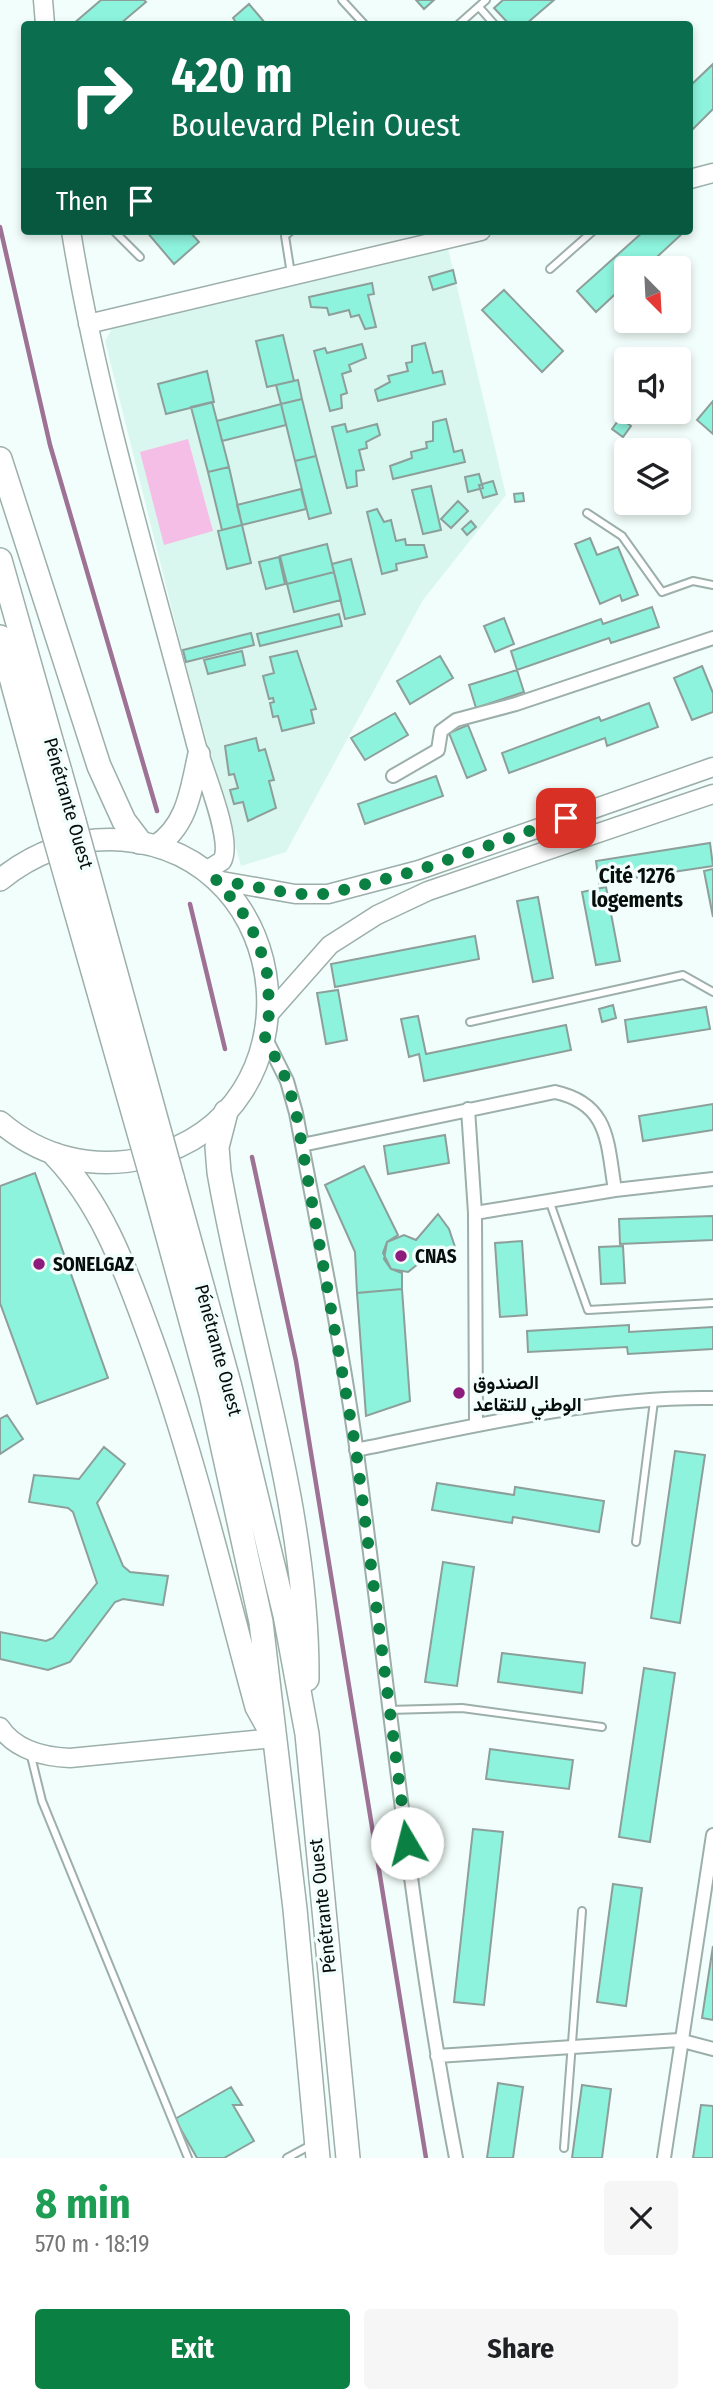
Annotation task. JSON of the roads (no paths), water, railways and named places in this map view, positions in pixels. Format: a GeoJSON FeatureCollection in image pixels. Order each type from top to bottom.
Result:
{"type":"FeatureCollection","features":[{"type":"Feature","properties":{"kind":"highway"},"geometry":{"type":"LineString","coordinates":[[0,459],[99,766],[124,821],[148,844]]}},
{"type":"Feature","properties":{"kind":"highway","name":"Pénétrante Ouest"},"geometry":{"type":"LineString","coordinates":[[0,560],[74,821],[161,1176],[261,1622],[295,1909],[317,2150]]}},
{"type":"Feature","properties":{"kind":"highway","name":"Pénétrante Ouest"},"geometry":{"type":"LineString","coordinates":[[0,637],[51,824],[246,1454],[285,1615],[307,1734],[348,2158]]}},
{"type":"Feature","properties":{"kind":"highway"},"geometry":{"type":"LineString","coordinates":[[226,1112],[218,1147],[221,1184],[288,1495],[307,1626],[307,1734]]}},
{"type":"Feature","properties":{"kind":"highway"},"geometry":{"type":"LineString","coordinates":[[55,1155],[92,1202],[125,1269],[171,1391],[257,1707],[274,1738]]}},
{"type":"Feature","properties":{"kind":"main road"},"geometry":{"type":"LineString","coordinates":[[148,844],[171,835],[181,820],[199,754]]}},
{"type":"Feature","properties":{"kind":"main road"},"geometry":{"type":"LineString","coordinates":[[0,880],[22,863],[59,846],[99,839],[148,844],[211,876],[240,908],[258,941],[268,977],[269,1014],[254,1070],[226,1112],[197,1136],[164,1153],[128,1162],[92,1163],[55,1155],[9,1134],[0,1122]]}},
{"type":"Feature","properties":{"kind":"street"},"geometry":{"type":"LineString","coordinates":[[43,0],[44,21]]}},
{"type":"Feature","properties":{"kind":"street"},"geometry":{"type":"LineString","coordinates":[[693,178],[713,173]]}},
{"type":"Feature","properties":{"kind":"street"},"geometry":{"type":"LineString","coordinates":[[72,235],[88,324],[226,850],[211,876],[295,894],[328,894],[419,870],[713,767]]}},
{"type":"Feature","properties":{"kind":"street"},"geometry":{"type":"LineString","coordinates":[[88,324],[464,235]]}},
{"type":"Feature","properties":{"kind":"street"},"geometry":{"type":"LineString","coordinates":[[393,776],[438,750],[441,731],[456,720],[516,704],[713,638]]}},
{"type":"Feature","properties":{"kind":"street"},"geometry":{"type":"LineString","coordinates":[[269,1014],[330,945],[377,915],[428,891],[713,794]]}},
{"type":"Feature","properties":{"kind":"street"},"geometry":{"type":"LineString","coordinates":[[265,1037],[287,1081],[302,1145],[356,1450],[388,1710],[437,2056],[456,2158]]}},
{"type":"Feature","properties":{"kind":"street"},"geometry":{"type":"LineString","coordinates":[[302,1145],[555,1092],[573,1096],[597,1116],[605,1129],[615,1189]]}},
{"type":"Feature","properties":{"kind":"street"},"geometry":{"type":"LineString","coordinates":[[468,1109],[475,1213],[476,1425]]}},
{"type":"Feature","properties":{"kind":"street"},"geometry":{"type":"LineString","coordinates":[[475,1213],[615,1189],[713,1180]]}},
{"type":"Feature","properties":{"kind":"street"},"geometry":{"type":"LineString","coordinates":[[356,1450],[476,1425],[654,1401],[713,1398]]}},
{"type":"Feature","properties":{"kind":"street"},"geometry":{"type":"LineString","coordinates":[[1,1732],[29,1751],[47,1757],[70,1758],[274,1738]]}},
{"type":"Feature","properties":{"kind":"street"},"geometry":{"type":"LineString","coordinates":[[664,2158],[679,2040],[713,1835]]}},
{"type":"Feature","properties":{"kind":"street"},"geometry":{"type":"LineString","coordinates":[[437,2056],[679,2040],[713,2049]]}},
{"type":"Feature","properties":{"kind":"lane"},"geometry":{"type":"LineString","coordinates":[[342,0],[361,21]]}},
{"type":"Feature","properties":{"kind":"lane"},"geometry":{"type":"LineString","coordinates":[[462,21],[486,0]]}},
{"type":"Feature","properties":{"kind":"lane"},"geometry":{"type":"LineString","coordinates":[[479,7],[491,21]]}},
{"type":"Feature","properties":{"kind":"lane"},"geometry":{"type":"LineString","coordinates":[[118,235],[140,257]]}},
{"type":"Feature","properties":{"kind":"lane"},"geometry":{"type":"LineString","coordinates":[[286,235],[291,276]]}},
{"type":"Feature","properties":{"kind":"lane"},"geometry":{"type":"LineString","coordinates":[[550,269],[588,235]]}},
{"type":"Feature","properties":{"kind":"lane"},"geometry":{"type":"LineString","coordinates":[[587,513],[622,536],[662,592],[693,581],[713,585]]}},
{"type":"Feature","properties":{"kind":"lane"},"geometry":{"type":"LineString","coordinates":[[470,1022],[683,975],[713,992]]}},
{"type":"Feature","properties":{"kind":"lane"},"geometry":{"type":"LineString","coordinates":[[549,1200],[588,1310],[713,1303]]}},
{"type":"Feature","properties":{"kind":"lane"},"geometry":{"type":"LineString","coordinates":[[636,1542],[654,1401]]}},
{"type":"Feature","properties":{"kind":"lane"},"geometry":{"type":"LineString","coordinates":[[388,1710],[462,1708],[601,1727]]}},
{"type":"Feature","properties":{"kind":"lane"},"geometry":{"type":"LineString","coordinates":[[29,1751],[42,1801],[188,2158]]}},
{"type":"Feature","properties":{"kind":"lane"},"geometry":{"type":"LineString","coordinates":[[564,2148],[582,1911]]}},
{"type":"Feature","properties":{"kind":"lane"},"geometry":{"type":"LineString","coordinates":[[287,2158],[317,2150]]}},
{"type":"Feature","properties":{"kind":"waterway"},"geometry":{"type":"LineString","coordinates":[[0,227],[50,445],[157,811]]}},
{"type":"Feature","properties":{"kind":"waterway"},"geometry":{"type":"LineString","coordinates":[[190,904],[225,1049]]}},
{"type":"Feature","properties":{"kind":"waterway"},"geometry":{"type":"LineString","coordinates":[[252,1157],[296,1361],[426,2158]]}},
{"type":"Feature","properties":{"kind":"place","name":"CNAS"},"geometry":{"type":"Point","coordinates":[401,1256]}},
{"type":"Feature","properties":{"kind":"place","name":"SONELGAZ"},"geometry":{"type":"Point","coordinates":[39,1264]}},
{"type":"Feature","properties":{"kind":"place","name":"الصندوق الوطني للتقاعد"},"geometry":{"type":"Point","coordinates":[459,1393]}},
{"type":"Feature","properties":{"kind":"district","name":"Cité 1276 logements"},"geometry":{"type":"Point","coordinates":[637,888]}}]}
